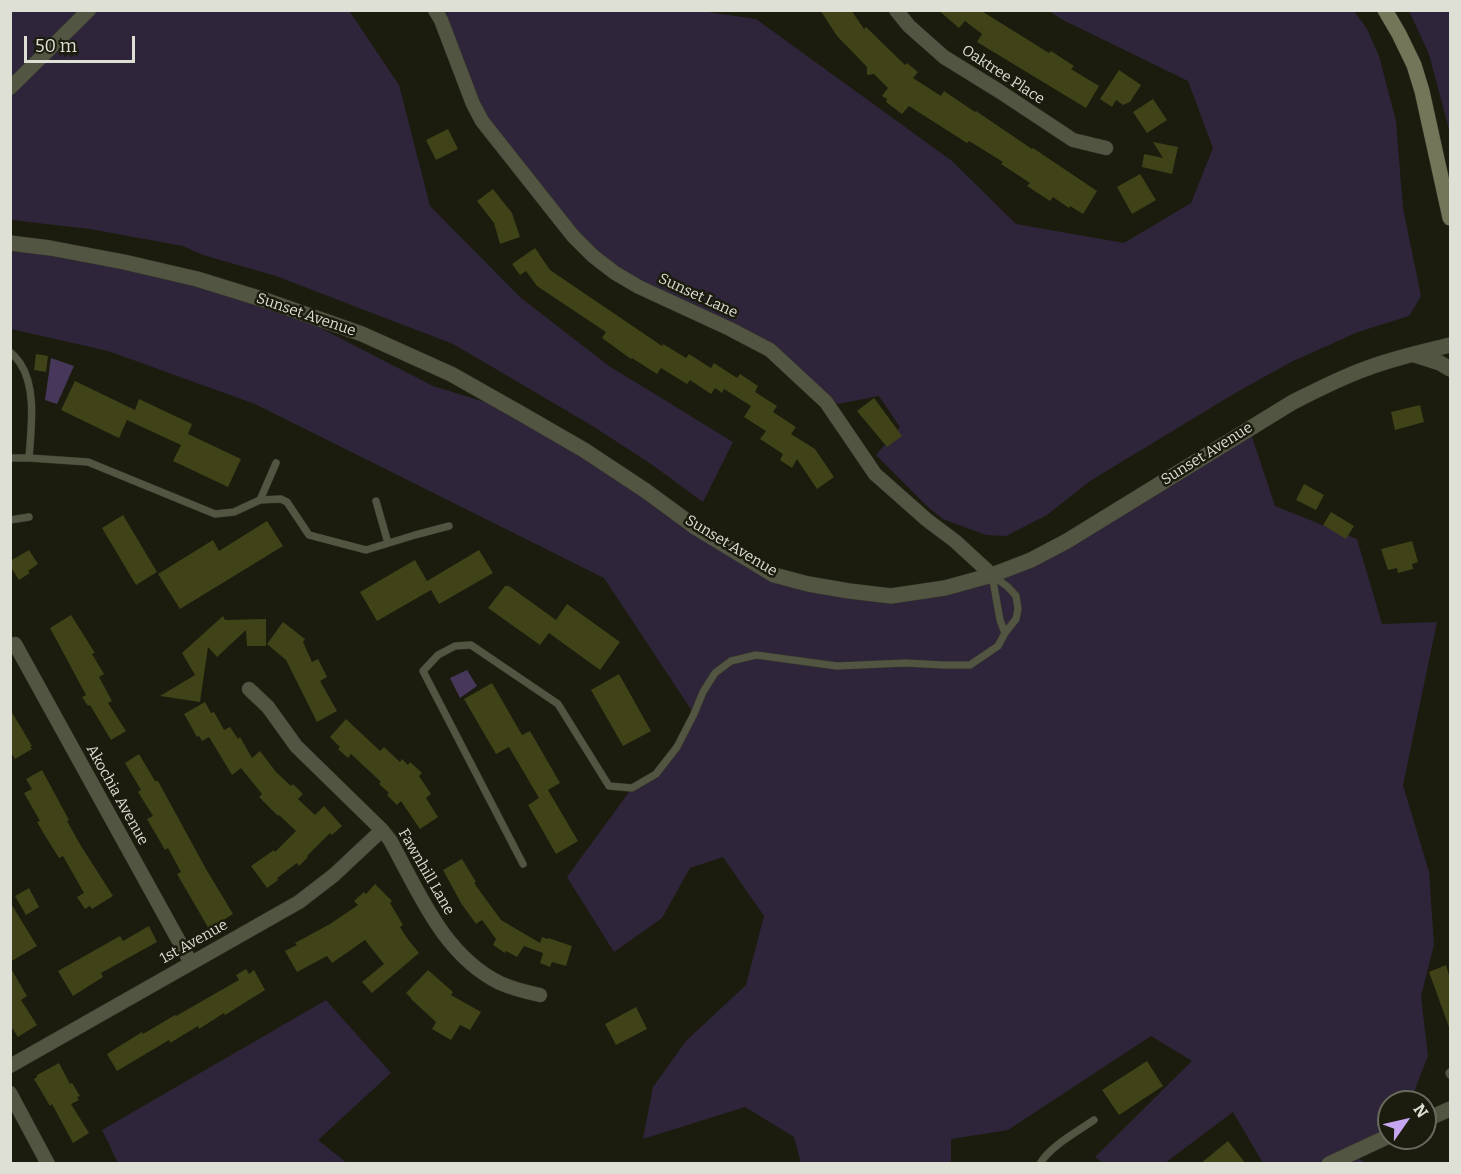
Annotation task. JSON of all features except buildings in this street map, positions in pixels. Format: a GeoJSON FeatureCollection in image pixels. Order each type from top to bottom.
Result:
{"type":"FeatureCollection","features":[{"type":"Feature","properties":{"kind":"main road"},"geometry":{"type":"LineString","coordinates":[[1385,10],[1414,65],[1422,91],[1450,218]]}},
{"type":"Feature","properties":{"kind":"street"},"geometry":{"type":"LineString","coordinates":[[10,88],[89,10]]}},
{"type":"Feature","properties":{"kind":"street","name":"Sunset Lane"},"geometry":{"type":"LineString","coordinates":[[435,10],[482,121],[573,236],[615,273],[770,350],[826,402],[874,474],[992,575]]}},
{"type":"Feature","properties":{"kind":"street","name":"Oaktree Place"},"geometry":{"type":"LineString","coordinates":[[896,10],[909,26],[944,57],[1073,140],[1106,148]]}},
{"type":"Feature","properties":{"kind":"street","name":"Sunset Avenue"},"geometry":{"type":"LineString","coordinates":[[10,243],[124,262],[197,279],[362,334],[451,374],[520,412],[584,450],[695,526],[774,575],[808,584],[891,596],[945,588],[992,575],[1030,560],[1067,541],[1293,402],[1329,383],[1367,368],[1450,345]]}},
{"type":"Feature","properties":{"kind":"street"},"geometry":{"type":"LineString","coordinates":[[1412,354],[1431,359],[1450,369]]}},
{"type":"Feature","properties":{"kind":"street","name":"Akochia Avenue"},"geometry":{"type":"LineString","coordinates":[[15,644],[191,963]]}},
{"type":"Feature","properties":{"kind":"street","name":"Fawnhill Lane"},"geometry":{"type":"LineString","coordinates":[[249,689],[268,707],[296,746],[390,840],[437,926],[457,951],[481,972],[519,990],[540,995]]}},
{"type":"Feature","properties":{"kind":"street","name":"1st Avenue"},"geometry":{"type":"LineString","coordinates":[[10,1066],[299,902],[334,875],[382,830]]}},
{"type":"Feature","properties":{"kind":"street"},"geometry":{"type":"LineString","coordinates":[[10,1093],[48,1164]]}},
{"type":"Feature","properties":{"kind":"street"},"geometry":{"type":"LineString","coordinates":[[1329,1164],[1377,1142]]}},
{"type":"Feature","properties":{"kind":"lane"},"geometry":{"type":"LineString","coordinates":[[10,352],[21,364],[30,389],[32,416],[29,458]]}},
{"type":"Feature","properties":{"kind":"lane"},"geometry":{"type":"LineString","coordinates":[[10,458],[88,462],[215,514],[234,512],[260,500],[281,499],[287,502],[309,535],[366,550],[449,526]]}},
{"type":"Feature","properties":{"kind":"lane"},"geometry":{"type":"LineString","coordinates":[[260,500],[276,464]]}},
{"type":"Feature","properties":{"kind":"lane"},"geometry":{"type":"LineString","coordinates":[[376,501],[388,543]]}},
{"type":"Feature","properties":{"kind":"lane"},"geometry":{"type":"LineString","coordinates":[[10,520],[29,517]]}},
{"type":"Feature","properties":{"kind":"lane"},"geometry":{"type":"LineString","coordinates":[[992,575],[1000,620],[1005,633]]}},
{"type":"Feature","properties":{"kind":"lane"},"geometry":{"type":"LineString","coordinates":[[524,864],[423,671],[438,655],[455,646],[471,645],[558,704],[609,786],[632,788],[656,774],[677,747],[703,692],[715,673],[731,661],[756,655],[837,666],[906,663],[969,664],[998,646],[1016,619],[1018,609],[1016,596],[992,575]]}},
{"type":"Feature","properties":{"kind":"lane"},"geometry":{"type":"LineString","coordinates":[[1040,1164],[1043,1158],[1055,1148],[1094,1120]]}},
{"type":"Feature","properties":{"kind":"shaded area"},"geometry":{"type":"Polygon","coordinates":[[[298,10],[350,12],[399,85],[430,206],[521,298],[609,366],[733,442],[703,502],[651,464],[591,425],[453,344],[276,276],[203,255],[183,246],[90,229],[11,220],[10,11],[298,10]]]}},
{"type":"Feature","properties":{"kind":"shaded area"},"geometry":{"type":"Polygon","coordinates":[[[708,10],[708,12],[756,19],[952,161],[1016,224],[1124,243],[1191,203],[1213,148],[1188,81],[1049,11],[1354,11],[1367,29],[1379,56],[1396,121],[1403,208],[1421,296],[1409,316],[1358,332],[1291,362],[1090,481],[1047,515],[1006,536],[986,535],[943,519],[876,455],[900,427],[879,396],[838,404],[806,382],[770,350],[593,256],[482,121],[435,11],[708,10]]]}},
{"type":"Feature","properties":{"kind":"shaded area"},"geometry":{"type":"Polygon","coordinates":[[[1409,11],[1450,11],[1450,133],[1429,54],[1409,11]]]}},
{"type":"Feature","properties":{"kind":"shaded area"},"geometry":{"type":"Polygon","coordinates":[[[10,244],[268,301],[433,386],[520,413],[774,575],[891,596],[992,575],[1249,428],[1275,506],[1357,539],[1382,624],[1437,622],[1403,785],[1429,872],[1434,945],[1421,996],[1428,1056],[1415,1090],[1377,1090],[1377,1142],[1350,1155],[1367,1163],[1263,1163],[1233,1112],[1165,1163],[1103,1163],[1095,1157],[1192,1061],[1151,1036],[1008,1130],[951,1139],[951,1163],[801,1163],[794,1137],[745,1107],[643,1139],[653,1087],[686,1041],[746,985],[764,916],[723,857],[690,868],[662,918],[614,952],[567,877],[632,788],[656,774],[694,714],[604,578],[255,404],[108,351],[11,329],[10,244]]]}},
{"type":"Feature","properties":{"kind":"shaded area"},"geometry":{"type":"Polygon","coordinates":[[[51,358],[74,366],[57,404],[45,400],[51,358]]]}},
{"type":"Feature","properties":{"kind":"shaded area"},"geometry":{"type":"Polygon","coordinates":[[[467,670],[477,686],[460,698],[450,678],[467,670]]]}},
{"type":"Feature","properties":{"kind":"shaded area"},"geometry":{"type":"Polygon","coordinates":[[[326,1000],[391,1073],[318,1140],[347,1163],[118,1163],[102,1130],[326,1000]]]}}]}
